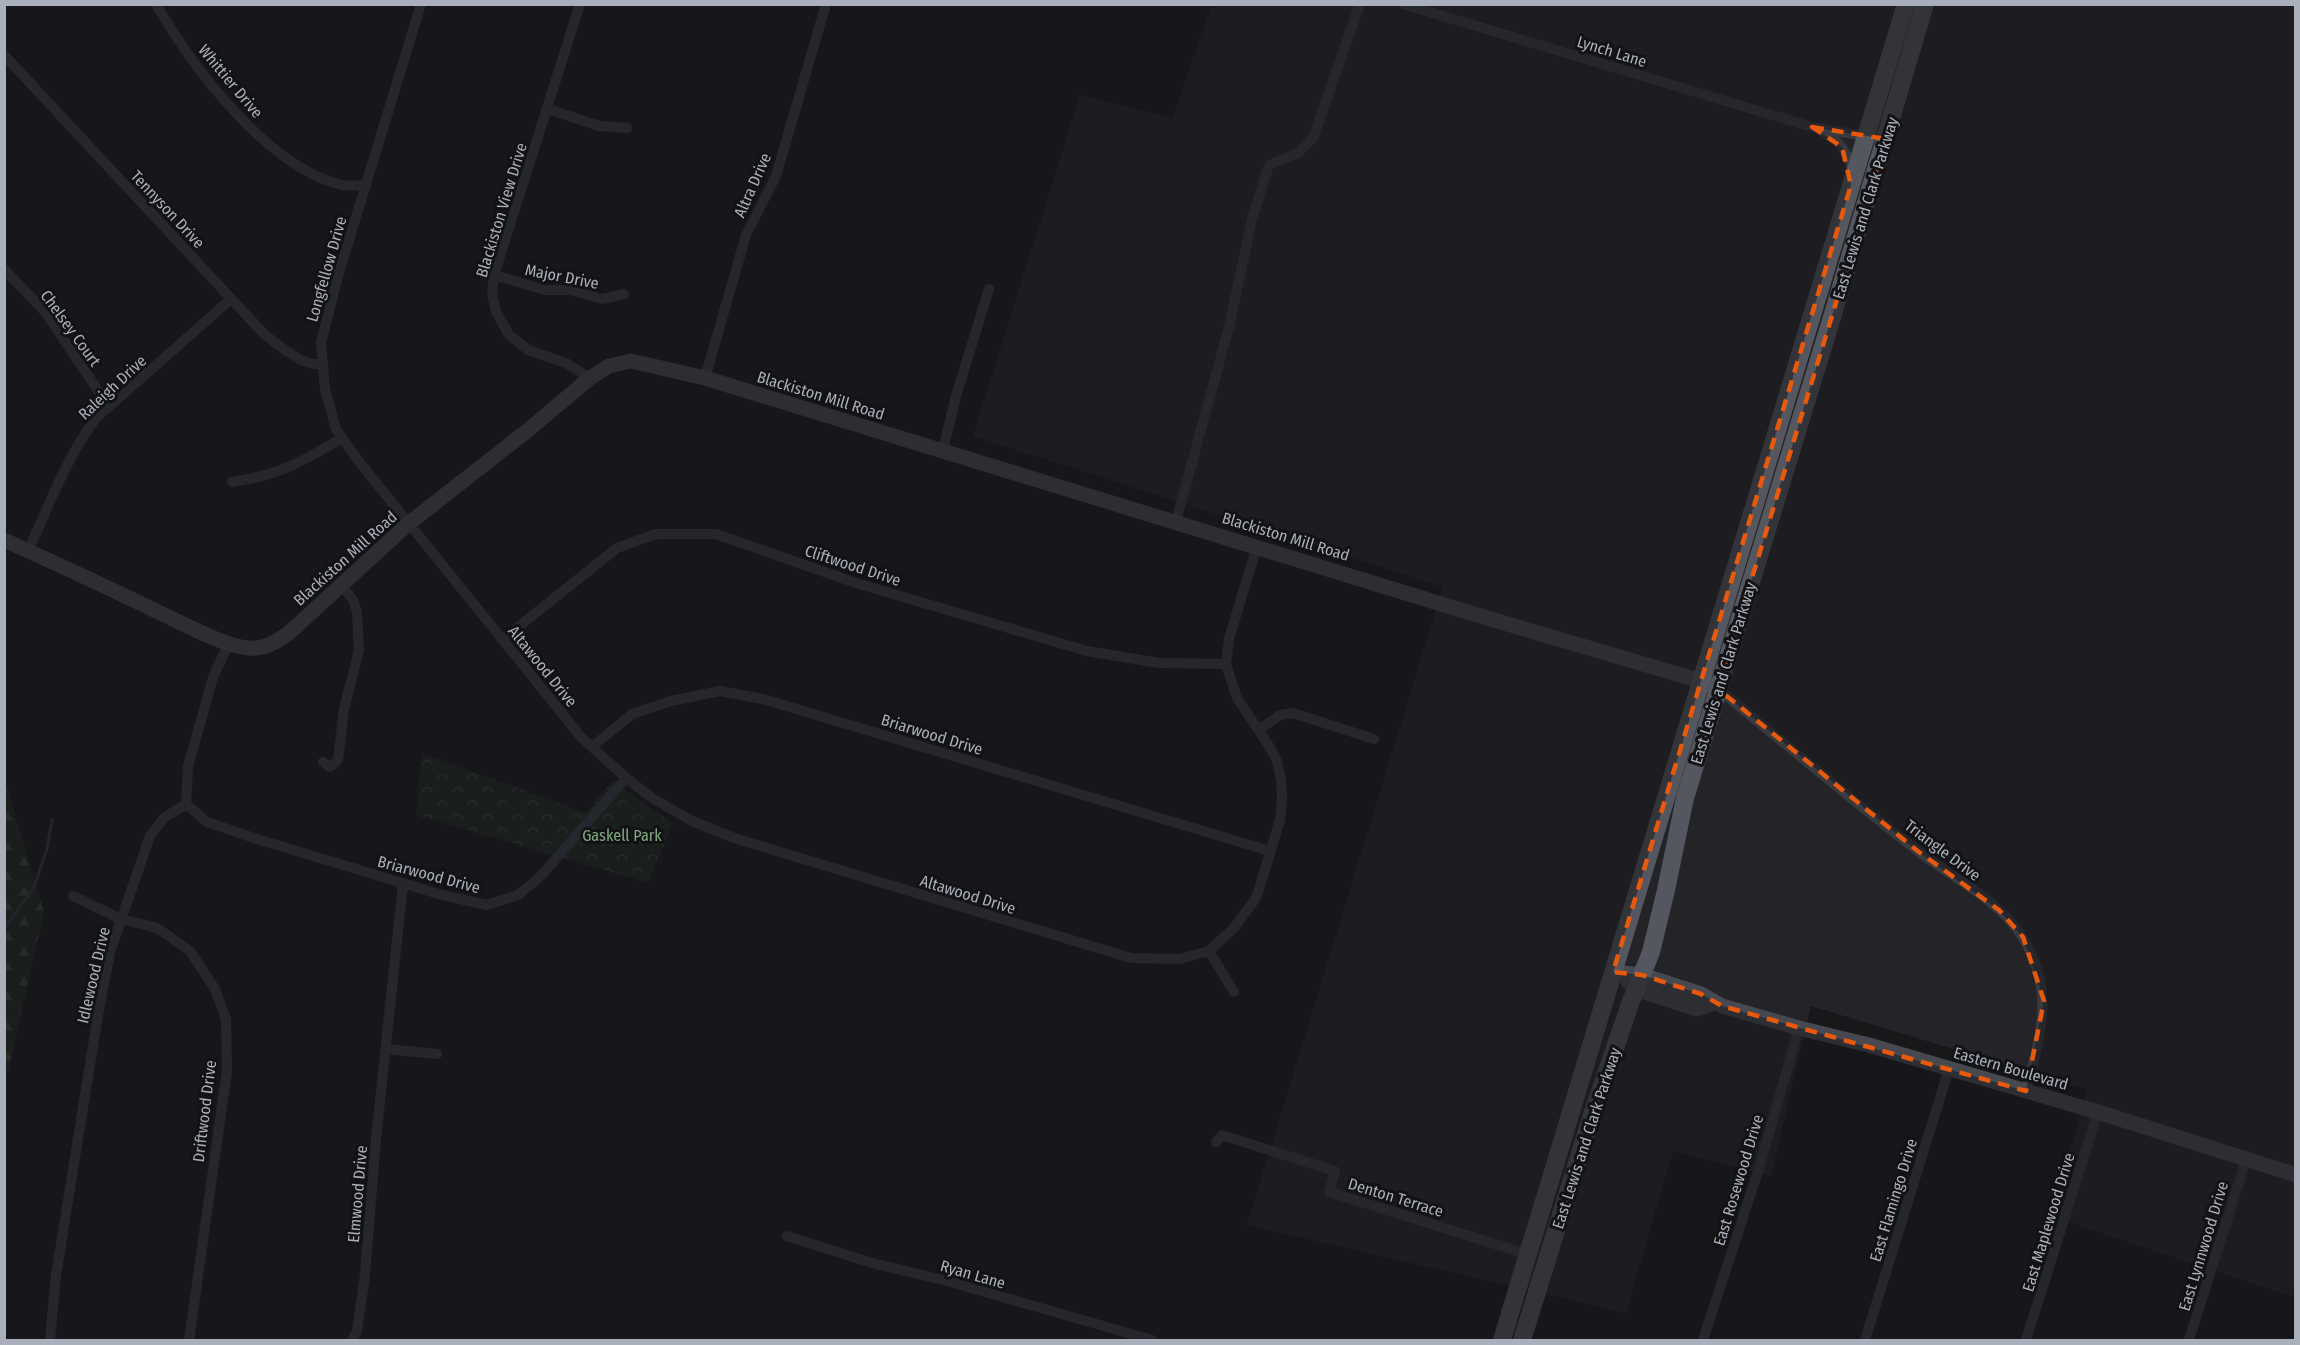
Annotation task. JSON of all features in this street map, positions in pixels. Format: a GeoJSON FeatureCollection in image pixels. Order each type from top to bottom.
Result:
{"type":"FeatureCollection","features":[{"type":"Feature","properties":{"kind":"main road","name":"East Lewis and Clark Parkway"},"geometry":{"type":"LineString","coordinates":[[1502,1341],[1906,4]]}},
{"type":"Feature","properties":{"kind":"main road","name":"East Lewis and Clark Parkway"},"geometry":{"type":"LineString","coordinates":[[1522,1341],[1592,1115],[1651,952],[1684,798],[1886,139],[1925,4]]}},
{"type":"Feature","properties":{"kind":"main road","name":"Blackiston Mill Road"},"geometry":{"type":"LineString","coordinates":[[4,540],[229,643],[249,648],[276,642],[290,632],[408,524],[527,431],[590,378],[609,366],[628,361],[705,378],[1718,688]]}},
{"type":"Feature","properties":{"kind":"main road","name":"Eastern Boulevard"},"geometry":{"type":"LineString","coordinates":[[1613,972],[1697,1009],[1714,1003],[1799,1028],[1869,1045],[2098,1112],[2295,1175]]}},
{"type":"Feature","properties":{"kind":"street","name":"Whittier Drive"},"geometry":{"type":"LineString","coordinates":[[156,4],[174,36],[232,110],[268,144],[311,172],[343,185],[365,185]]}},
{"type":"Feature","properties":{"kind":"street","name":"Longfellow Drive"},"geometry":{"type":"LineString","coordinates":[[408,524],[336,429],[324,389],[321,343],[365,185],[421,4]]}},
{"type":"Feature","properties":{"kind":"street","name":"Blackiston View Drive"},"geometry":{"type":"LineString","coordinates":[[580,4],[494,275],[492,295],[496,311],[509,335],[528,350],[566,363],[590,378]]}},
{"type":"Feature","properties":{"kind":"street","name":"Altra Drive"},"geometry":{"type":"LineString","coordinates":[[705,378],[746,235],[776,176],[826,4]]}},
{"type":"Feature","properties":{"kind":"street"},"geometry":{"type":"LineString","coordinates":[[1176,521],[1228,327],[1252,219],[1269,165],[1298,153],[1313,138],[1360,4]]}},
{"type":"Feature","properties":{"kind":"street","name":"Lynch Lane"},"geometry":{"type":"LineString","coordinates":[[1403,4],[1812,127],[1886,139]]}},
{"type":"Feature","properties":{"kind":"street","name":"Tennyson Drive"},"geometry":{"type":"LineString","coordinates":[[4,55],[265,336],[299,359],[312,365],[322,364]]}},
{"type":"Feature","properties":{"kind":"street"},"geometry":{"type":"LineString","coordinates":[[548,109],[598,126],[627,128]]}},
{"type":"Feature","properties":{"kind":"street","name":"Lynch Lane"},"geometry":{"type":"LineString","coordinates":[[1812,127],[1829,135],[1842,147],[1851,168],[1851,185]]}},
{"type":"Feature","properties":{"kind":"street","name":"Chelsey Court"},"geometry":{"type":"LineString","coordinates":[[4,269],[46,313],[109,407]]}},
{"type":"Feature","properties":{"kind":"street","name":"Major Drive"},"geometry":{"type":"LineString","coordinates":[[494,275],[544,291],[570,290],[602,299],[624,294]]}},
{"type":"Feature","properties":{"kind":"street"},"geometry":{"type":"LineString","coordinates":[[943,450],[956,396],[989,289]]}},
{"type":"Feature","properties":{"kind":"street","name":"Raleigh Drive"},"geometry":{"type":"LineString","coordinates":[[28,551],[65,469],[96,418],[231,299]]}},
{"type":"Feature","properties":{"kind":"street"},"geometry":{"type":"LineString","coordinates":[[232,482],[263,477],[304,461],[342,438]]}},
{"type":"Feature","properties":{"kind":"street","name":"Altawood Drive"},"geometry":{"type":"LineString","coordinates":[[408,524],[556,707],[592,747],[652,798],[692,821],[734,838],[1131,958],[1180,959],[1209,951],[1234,928],[1256,898],[1280,820],[1281,780],[1276,761],[1260,729],[1237,698],[1226,664],[1229,639],[1257,546]]}},
{"type":"Feature","properties":{"kind":"street","name":"Cliftwood Drive"},"geometry":{"type":"LineString","coordinates":[[502,640],[617,548],[656,534],[716,534],[856,583],[1087,651],[1159,663],[1226,664]]}},
{"type":"Feature","properties":{"kind":"street"},"geometry":{"type":"LineString","coordinates":[[322,762],[330,767],[338,760],[344,709],[359,650],[357,612],[353,600],[341,585]]}},
{"type":"Feature","properties":{"kind":"street"},"geometry":{"type":"LineString","coordinates":[[186,804],[188,768],[213,677],[229,643]]}},
{"type":"Feature","properties":{"kind":"street","name":"Triangle Drive"},"geometry":{"type":"LineString","coordinates":[[1718,688],[1919,852],[1999,910],[2023,937],[2035,966],[2044,1001],[2043,1020],[2026,1091]]}},
{"type":"Feature","properties":{"kind":"street","name":"Briarwood Drive"},"geometry":{"type":"LineString","coordinates":[[592,747],[632,714],[671,700],[720,691],[763,699],[1270,851]]}},
{"type":"Feature","properties":{"kind":"street"},"geometry":{"type":"LineString","coordinates":[[1260,729],[1280,715],[1293,713],[1374,739]]}},
{"type":"Feature","properties":{"kind":"street","name":"Briarwood Drive"},"geometry":{"type":"LineString","coordinates":[[186,804],[207,822],[403,884],[487,905],[518,895],[557,859],[626,778]]}},
{"type":"Feature","properties":{"kind":"street","name":"Idlewood Drive"},"geometry":{"type":"LineString","coordinates":[[50,1341],[56,1275],[110,952],[150,836],[164,818],[186,804]]}},
{"type":"Feature","properties":{"kind":"street","name":"Elmwood Drive"},"geometry":{"type":"LineString","coordinates":[[352,1341],[357,1331],[366,1275],[403,884]]}},
{"type":"Feature","properties":{"kind":"street","name":"Driftwood Drive"},"geometry":{"type":"LineString","coordinates":[[73,896],[121,919],[157,928],[190,951],[215,989],[226,1018],[227,1071],[189,1341]]}},
{"type":"Feature","properties":{"kind":"street"},"geometry":{"type":"LineString","coordinates":[[1209,951],[1234,992]]}},
{"type":"Feature","properties":{"kind":"street","name":"East Rosewood Drive"},"geometry":{"type":"LineString","coordinates":[[1703,1341],[1760,1165],[1799,1028]]}},
{"type":"Feature","properties":{"kind":"street"},"geometry":{"type":"LineString","coordinates":[[386,1049],[437,1054]]}},
{"type":"Feature","properties":{"kind":"street","name":"East Flamingo Drive"},"geometry":{"type":"LineString","coordinates":[[1865,1341],[1949,1068]]}},
{"type":"Feature","properties":{"kind":"street","name":"East Maplewood Drive"},"geometry":{"type":"LineString","coordinates":[[2026,1341],[2098,1112]]}},
{"type":"Feature","properties":{"kind":"street","name":"Denton Terrace"},"geometry":{"type":"LineString","coordinates":[[1216,1142],[1222,1135],[1335,1171],[1329,1192],[1527,1254]]}},
{"type":"Feature","properties":{"kind":"street","name":"East Lynnwood Drive"},"geometry":{"type":"LineString","coordinates":[[2189,1341],[2246,1160]]}},
{"type":"Feature","properties":{"kind":"street","name":"Ryan Lane"},"geometry":{"type":"LineString","coordinates":[[787,1236],[872,1263],[947,1281],[1152,1341]]}},
{"type":"Feature","properties":{"kind":"highlighted area"},"geometry":{"type":"Polygon","coordinates":[[[1812,127],[1886,139],[1718,689],[1919,852],[1999,910],[2023,937],[2044,1001],[2026,1091],[1722,1006],[1701,994],[1642,975],[1613,972],[1851,185],[1842,147],[1812,127]]]}},
{"type":"Feature","properties":{"kind":"shaded area"},"geometry":{"type":"Polygon","coordinates":[[[1211,5],[2295,5],[2296,1276],[2292,1296],[2050,1216],[2088,1090],[1811,1006],[1771,1176],[1673,1151],[1626,1313],[1247,1225],[1443,587],[973,436],[1080,95],[1173,118],[1211,5]]]}},
{"type":"Feature","properties":{"kind":"green space","name":"Gaskell Park"},"geometry":{"type":"Polygon","coordinates":[[[422,753],[586,813],[612,781],[673,823],[648,883],[416,815],[422,753]]]}},
{"type":"Feature","properties":{"kind":"green space"},"geometry":{"type":"Polygon","coordinates":[[[4,781],[44,913],[5,1084],[4,781]]]}},
{"type":"Feature","properties":{"kind":"waterway"},"geometry":{"type":"LineString","coordinates":[[4,929],[34,887],[47,849],[52,820]]}}]}
